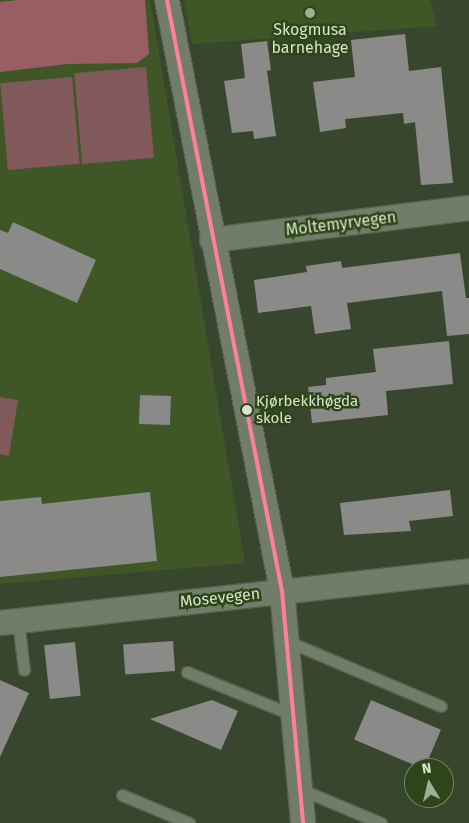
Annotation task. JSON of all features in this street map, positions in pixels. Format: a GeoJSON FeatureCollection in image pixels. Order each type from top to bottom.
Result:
{"type":"FeatureCollection","features":[{"type":"Feature","properties":{"kind":"street"},"geometry":{"type":"LineString","coordinates":[[167,0],[212,240],[282,591],[303,823]]}},
{"type":"Feature","properties":{"kind":"street","name":"Moltemyrvegen"},"geometry":{"type":"LineString","coordinates":[[212,240],[469,208]]}},
{"type":"Feature","properties":{"kind":"street","name":"Mosevegen"},"geometry":{"type":"LineString","coordinates":[[9,622],[469,571]]}},
{"type":"Feature","properties":{"kind":"lane"},"geometry":{"type":"LineString","coordinates":[[9,622],[24,670]]}},
{"type":"Feature","properties":{"kind":"lane"},"geometry":{"type":"LineString","coordinates":[[287,641],[441,706]]}},
{"type":"Feature","properties":{"kind":"lane"},"geometry":{"type":"LineString","coordinates":[[187,672],[293,715]]}},
{"type":"Feature","properties":{"kind":"lane"},"geometry":{"type":"LineString","coordinates":[[300,789],[381,823]]}},
{"type":"Feature","properties":{"kind":"lane"},"geometry":{"type":"LineString","coordinates":[[122,795],[189,823]]}},
{"type":"Feature","properties":{"kind":"shaded area","name":"Kjørbekkhøgda skole"},"geometry":{"type":"Polygon","coordinates":[[[0,0],[150,0],[245,563],[0,584],[0,0]]]}},
{"type":"Feature","properties":{"kind":"shaded area"},"geometry":{"type":"Polygon","coordinates":[[[18,0],[145,0],[149,54],[137,63],[67,64],[0,72],[0,2],[18,0]]]}},
{"type":"Feature","properties":{"kind":"shaded area","name":"Skogmusa barnehage"},"geometry":{"type":"Polygon","coordinates":[[[184,0],[430,0],[437,26],[192,44],[184,0]]]}},
{"type":"Feature","properties":{"kind":"shaded area"},"geometry":{"type":"Polygon","coordinates":[[[146,67],[154,158],[82,164],[74,73],[146,67]]]}},
{"type":"Feature","properties":{"kind":"shaded area"},"geometry":{"type":"Polygon","coordinates":[[[72,77],[80,164],[8,170],[0,83],[72,77]]]}},
{"type":"Feature","properties":{"kind":"shaded area"},"geometry":{"type":"Polygon","coordinates":[[[0,397],[18,400],[9,456],[0,454],[0,397]]]}},
{"type":"Feature","properties":{"kind":"building"},"geometry":{"type":"Polygon","coordinates":[[[405,34],[409,71],[441,67],[453,183],[421,185],[415,122],[404,124],[403,113],[345,119],[346,128],[320,132],[313,82],[355,77],[351,40],[405,34]]]}},
{"type":"Feature","properties":{"kind":"building"},"geometry":{"type":"Polygon","coordinates":[[[267,41],[271,70],[267,71],[276,136],[254,139],[253,131],[232,133],[224,81],[245,78],[241,44],[267,41]]]}},
{"type":"Feature","properties":{"kind":"building"},"geometry":{"type":"Polygon","coordinates":[[[13,222],[96,260],[77,303],[0,269],[0,230],[8,233],[13,222]]]}},
{"type":"Feature","properties":{"kind":"building"},"geometry":{"type":"Polygon","coordinates":[[[460,253],[466,298],[469,298],[469,334],[447,336],[442,291],[347,303],[351,329],[315,334],[311,306],[258,313],[254,280],[307,272],[306,266],[341,261],[342,268],[460,253]]]}},
{"type":"Feature","properties":{"kind":"building"},"geometry":{"type":"Polygon","coordinates":[[[449,341],[453,384],[386,391],[388,415],[312,423],[308,387],[326,385],[326,378],[376,372],[373,349],[449,341]]]}},
{"type":"Feature","properties":{"kind":"building"},"geometry":{"type":"Polygon","coordinates":[[[140,395],[171,396],[170,425],[139,424],[140,395]]]}},
{"type":"Feature","properties":{"kind":"building"},"geometry":{"type":"Polygon","coordinates":[[[450,490],[453,516],[409,521],[411,531],[344,535],[340,503],[450,490]]]}},
{"type":"Feature","properties":{"kind":"building"},"geometry":{"type":"Polygon","coordinates":[[[150,492],[157,561],[0,577],[0,501],[41,497],[42,504],[150,492]]]}},
{"type":"Feature","properties":{"kind":"building"},"geometry":{"type":"Polygon","coordinates":[[[173,641],[175,671],[125,674],[123,644],[173,641]]]}},
{"type":"Feature","properties":{"kind":"building"},"geometry":{"type":"Polygon","coordinates":[[[75,642],[81,696],[50,699],[44,645],[75,642]]]}},
{"type":"Feature","properties":{"kind":"building"},"geometry":{"type":"Polygon","coordinates":[[[0,680],[29,693],[0,757],[0,680]]]}},
{"type":"Feature","properties":{"kind":"building"},"geometry":{"type":"Polygon","coordinates":[[[212,700],[238,711],[221,750],[150,719],[212,700]]]}},
{"type":"Feature","properties":{"kind":"building"},"geometry":{"type":"Polygon","coordinates":[[[371,700],[441,730],[429,758],[404,758],[404,761],[354,740],[371,700]]]}},
{"type":"Feature","properties":{"kind":"transit line"},"geometry":{"type":"LineString","coordinates":[[167,0],[282,591],[303,823]]}},
{"type":"Feature","properties":{"kind":"place","name":"Skogmusa barnehage"},"geometry":{"type":"Point","coordinates":[310,13]}},
{"type":"Feature","properties":{"kind":"place","name":"Kjørbekkhøgda skole"},"geometry":{"type":"Point","coordinates":[247,410]}}]}
